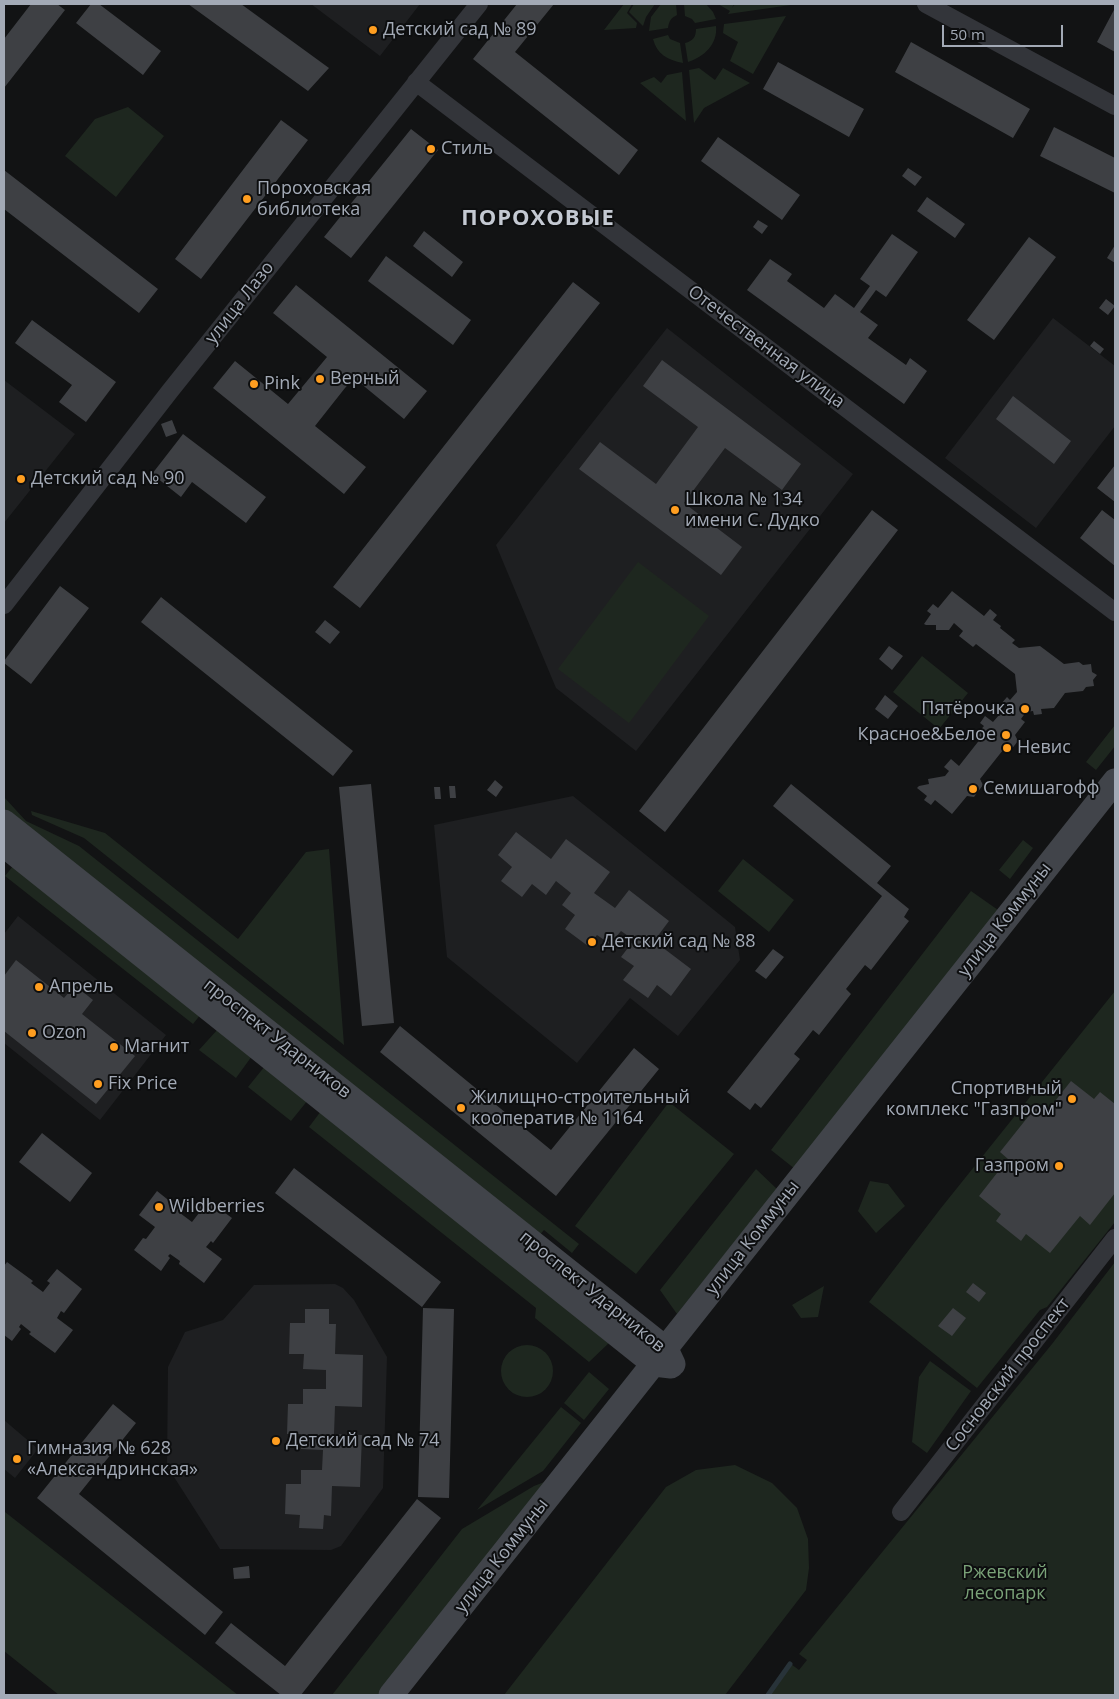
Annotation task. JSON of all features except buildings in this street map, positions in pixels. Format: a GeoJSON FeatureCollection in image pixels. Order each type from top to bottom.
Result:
{"type":"FeatureCollection","features":[{"type":"Feature","properties":{"kind":"main road","name":"улица Коммуны"},"geometry":{"type":"LineString","coordinates":[[414,1695],[665,1359],[1115,781]]}},
{"type":"Feature","properties":{"kind":"main road","name":"улица Коммуны"},"geometry":{"type":"LineString","coordinates":[[392,1695],[1115,808]]}},
{"type":"Feature","properties":{"kind":"main road","name":"проспект Ударников"},"geometry":{"type":"LineString","coordinates":[[4,822],[665,1359]]}},
{"type":"Feature","properties":{"kind":"main road","name":"проспект Ударников"},"geometry":{"type":"LineString","coordinates":[[4,845],[665,1359]]}},
{"type":"Feature","properties":{"kind":"street","name":"улица Лазо"},"geometry":{"type":"LineString","coordinates":[[4,605],[176,384],[479,4]]}},
{"type":"Feature","properties":{"kind":"street"},"geometry":{"type":"LineString","coordinates":[[926,4],[1115,106]]}},
{"type":"Feature","properties":{"kind":"street","name":"Отечественная улица"},"geometry":{"type":"LineString","coordinates":[[416,82],[1115,612]]}},
{"type":"Feature","properties":{"kind":"street","name":"Сосновский проспект"},"geometry":{"type":"LineString","coordinates":[[901,1512],[1115,1238]]}},
{"type":"Feature","properties":{"kind":"shaded area","name":"Детский сад № 89"},"geometry":{"type":"Polygon","coordinates":[[[311,4],[420,4],[380,56],[311,4]]]}},
{"type":"Feature","properties":{"kind":"shaded area"},"geometry":{"type":"Polygon","coordinates":[[[1053,318],[1115,366],[1115,426],[1036,528],[945,458],[1053,318]]]}},
{"type":"Feature","properties":{"kind":"shaded area","name":"Школа № 134 имени С. Дудко"},"geometry":{"type":"Polygon","coordinates":[[[667,328],[853,474],[636,751],[556,688],[496,545],[667,328]]]}},
{"type":"Feature","properties":{"kind":"shaded area","name":"Детский сад № 90"},"geometry":{"type":"Polygon","coordinates":[[[4,380],[75,434],[4,523],[4,380]]]}},
{"type":"Feature","properties":{"kind":"shaded area","name":"Детский сад № 88"},"geometry":{"type":"Polygon","coordinates":[[[573,796],[735,927],[740,960],[678,1036],[630,998],[577,1063],[447,957],[434,825],[573,796]]]}},
{"type":"Feature","properties":{"kind":"shaded area"},"geometry":{"type":"Polygon","coordinates":[[[18,916],[166,1035],[100,1120],[4,1043],[4,934],[18,916]]]}},
{"type":"Feature","properties":{"kind":"shaded area","name":"Детский сад № 74"},"geometry":{"type":"Polygon","coordinates":[[[335,1284],[343,1288],[354,1300],[387,1357],[383,1488],[341,1546],[331,1550],[220,1549],[167,1466],[168,1367],[185,1332],[223,1320],[254,1285],[335,1284]]]}},
{"type":"Feature","properties":{"kind":"shaded area","name":"Гимназия № 628 «Александринская»"},"geometry":{"type":"Polygon","coordinates":[[[4,1420],[38,1449],[15,1478],[4,1469],[4,1420]]]}},
{"type":"Feature","properties":{"kind":"green space"},"geometry":{"type":"Polygon","coordinates":[[[624,4],[632,4],[627,13],[637,23],[636,28],[604,30],[624,4]]]}},
{"type":"Feature","properties":{"kind":"green space"},"geometry":{"type":"Polygon","coordinates":[[[634,4],[655,4],[646,17],[643,26],[629,12],[634,4]]]}},
{"type":"Feature","properties":{"kind":"green space"},"geometry":{"type":"Polygon","coordinates":[[[661,4],[676,4],[677,15],[673,17],[668,28],[649,31],[651,17],[661,4]]]}},
{"type":"Feature","properties":{"kind":"green space"},"geometry":{"type":"Polygon","coordinates":[[[684,4],[706,4],[716,19],[695,23],[692,19],[685,16],[684,4]]]}},
{"type":"Feature","properties":{"kind":"green space"},"geometry":{"type":"Polygon","coordinates":[[[718,4],[734,4],[732,8],[735,4],[792,4],[728,14],[730,11],[718,4]]]}},
{"type":"Feature","properties":{"kind":"green space"},"geometry":{"type":"Polygon","coordinates":[[[786,16],[753,74],[730,61],[738,42],[723,33],[724,24],[786,16]]]}},
{"type":"Feature","properties":{"kind":"green space"},"geometry":{"type":"Polygon","coordinates":[[[716,26],[715,39],[709,49],[699,57],[688,62],[685,43],[694,38],[696,29],[716,26]]]}},
{"type":"Feature","properties":{"kind":"green space"},"geometry":{"type":"Polygon","coordinates":[[[668,35],[670,39],[680,43],[683,63],[664,56],[657,49],[653,39],[668,35]]]}},
{"type":"Feature","properties":{"kind":"green space"},"geometry":{"type":"Polygon","coordinates":[[[699,68],[715,80],[723,68],[750,83],[704,108],[694,123],[689,70],[699,68]]]}},
{"type":"Feature","properties":{"kind":"green space"},"geometry":{"type":"Polygon","coordinates":[[[682,72],[686,121],[640,83],[654,77],[661,83],[667,75],[682,72]]]}},
{"type":"Feature","properties":{"kind":"green space"},"geometry":{"type":"Polygon","coordinates":[[[128,107],[164,136],[116,197],[65,156],[95,119],[128,107]]]}},
{"type":"Feature","properties":{"kind":"green space"},"geometry":{"type":"Polygon","coordinates":[[[638,562],[709,616],[629,723],[558,669],[638,562]]]}},
{"type":"Feature","properties":{"kind":"green space"},"geometry":{"type":"Polygon","coordinates":[[[922,656],[968,693],[939,729],[893,692],[922,656]]]}},
{"type":"Feature","properties":{"kind":"green space"},"geometry":{"type":"Polygon","coordinates":[[[1115,725],[1115,746],[1096,770],[1086,762],[1115,725]]]}},
{"type":"Feature","properties":{"kind":"green space"},"geometry":{"type":"Polygon","coordinates":[[[4,797],[26,821],[79,846],[579,1244],[572,1253],[544,1230],[537,1238],[4,813],[4,797]]]}},
{"type":"Feature","properties":{"kind":"green space"},"geometry":{"type":"Polygon","coordinates":[[[31,811],[105,833],[238,939],[306,852],[329,849],[344,1045],[84,838],[32,815],[31,811]]]}},
{"type":"Feature","properties":{"kind":"green space"},"geometry":{"type":"Polygon","coordinates":[[[1023,840],[1033,848],[1010,879],[999,870],[1023,840]]]}},
{"type":"Feature","properties":{"kind":"green space"},"geometry":{"type":"Polygon","coordinates":[[[743,859],[794,900],[769,932],[718,891],[743,859]]]}},
{"type":"Feature","properties":{"kind":"green space"},"geometry":{"type":"Polygon","coordinates":[[[13,866],[201,1014],[193,1024],[5,876],[13,866]]]}},
{"type":"Feature","properties":{"kind":"green space"},"geometry":{"type":"Polygon","coordinates":[[[971,891],[998,910],[795,1169],[771,1150],[971,891]]]}},
{"type":"Feature","properties":{"kind":"green space","name":"Cпортивный комплекс \"Газпром\""},"geometry":{"type":"Polygon","coordinates":[[[1115,991],[1115,1222],[1047,1307],[1040,1310],[977,1388],[869,1302],[941,1208],[1115,991]]]}},
{"type":"Feature","properties":{"kind":"green space"},"geometry":{"type":"Polygon","coordinates":[[[218,1029],[252,1056],[236,1078],[199,1050],[218,1029]]]}},
{"type":"Feature","properties":{"kind":"green space"},"geometry":{"type":"Polygon","coordinates":[[[265,1066],[308,1100],[291,1121],[248,1087],[265,1066]]]}},
{"type":"Feature","properties":{"kind":"green space"},"geometry":{"type":"Polygon","coordinates":[[[669,1102],[734,1154],[636,1274],[575,1226],[669,1102]]]}},
{"type":"Feature","properties":{"kind":"green space"},"geometry":{"type":"Polygon","coordinates":[[[321,1111],[610,1342],[589,1362],[535,1318],[536,1308],[309,1127],[321,1111]]]}},
{"type":"Feature","properties":{"kind":"green space"},"geometry":{"type":"Polygon","coordinates":[[[756,1169],[777,1189],[677,1314],[660,1290],[756,1169]]]}},
{"type":"Feature","properties":{"kind":"green space"},"geometry":{"type":"Polygon","coordinates":[[[870,1181],[888,1184],[905,1206],[876,1233],[858,1211],[870,1181]]]}},
{"type":"Feature","properties":{"kind":"green space","name":"Ржевский лесопарк"},"geometry":{"type":"Polygon","coordinates":[[[1115,1262],[1115,1695],[768,1695],[791,1664],[799,1670],[807,1660],[799,1654],[1052,1344],[1115,1262]]]}},
{"type":"Feature","properties":{"kind":"green space"},"geometry":{"type":"Polygon","coordinates":[[[824,1286],[818,1317],[801,1318],[792,1305],[824,1286]]]}},
{"type":"Feature","properties":{"kind":"green space"},"geometry":{"type":"Polygon","coordinates":[[[522,1345],[532,1345],[546,1352],[553,1366],[553,1376],[546,1390],[532,1397],[522,1397],[512,1393],[505,1386],[501,1376],[501,1366],[505,1356],[512,1349],[522,1345]]]}},
{"type":"Feature","properties":{"kind":"green space"},"geometry":{"type":"Polygon","coordinates":[[[930,1361],[971,1391],[927,1453],[912,1442],[919,1377],[930,1361]]]}},
{"type":"Feature","properties":{"kind":"green space"},"geometry":{"type":"Polygon","coordinates":[[[589,1372],[609,1389],[584,1420],[564,1403],[589,1372]]]}},
{"type":"Feature","properties":{"kind":"green space"},"geometry":{"type":"Polygon","coordinates":[[[561,1407],[581,1423],[543,1471],[477,1510],[561,1407]]]}},
{"type":"Feature","properties":{"kind":"green space"},"geometry":{"type":"Polygon","coordinates":[[[735,1465],[772,1483],[797,1508],[808,1539],[809,1568],[806,1590],[725,1695],[504,1695],[666,1487],[696,1470],[735,1465]]]}},
{"type":"Feature","properties":{"kind":"green space"},"geometry":{"type":"Polygon","coordinates":[[[547,1481],[378,1695],[332,1695],[462,1529],[534,1486],[547,1481]]]}},
{"type":"Feature","properties":{"kind":"green space"},"geometry":{"type":"Polygon","coordinates":[[[5,1512],[238,1695],[59,1695],[4,1651],[5,1512]]]}},
{"type":"Feature","properties":{"kind":"waterway"},"geometry":{"type":"LineString","coordinates":[[768,1695],[790,1664]]}},
{"type":"Feature","properties":{"kind":"place","name":"Детский сад № 89"},"geometry":{"type":"Point","coordinates":[373,30]}},
{"type":"Feature","properties":{"kind":"place","name":"Стиль"},"geometry":{"type":"Point","coordinates":[431,149]}},
{"type":"Feature","properties":{"kind":"place","name":"Пороховская библиотека"},"geometry":{"type":"Point","coordinates":[247,199]}},
{"type":"Feature","properties":{"kind":"place","name":"Верный"},"geometry":{"type":"Point","coordinates":[320,379]}},
{"type":"Feature","properties":{"kind":"place","name":"Pink"},"geometry":{"type":"Point","coordinates":[254,384]}},
{"type":"Feature","properties":{"kind":"place","name":"Детский сад № 90"},"geometry":{"type":"Point","coordinates":[21,479]}},
{"type":"Feature","properties":{"kind":"place","name":"Школа № 134 имени С. Дудко"},"geometry":{"type":"Point","coordinates":[675,510]}},
{"type":"Feature","properties":{"kind":"place","name":"Пятёрочка"},"geometry":{"type":"Point","coordinates":[1025,709]}},
{"type":"Feature","properties":{"kind":"place","name":"Красное&Белое"},"geometry":{"type":"Point","coordinates":[1006,735]}},
{"type":"Feature","properties":{"kind":"place","name":"Невис"},"geometry":{"type":"Point","coordinates":[1007,748]}},
{"type":"Feature","properties":{"kind":"place","name":"Семишагофф"},"geometry":{"type":"Point","coordinates":[973,789]}},
{"type":"Feature","properties":{"kind":"place","name":"Детский сад № 88"},"geometry":{"type":"Point","coordinates":[592,942]}},
{"type":"Feature","properties":{"kind":"place","name":"Апрель"},"geometry":{"type":"Point","coordinates":[39,987]}},
{"type":"Feature","properties":{"kind":"place","name":"Ozon"},"geometry":{"type":"Point","coordinates":[32,1033]}},
{"type":"Feature","properties":{"kind":"place","name":"Магнит"},"geometry":{"type":"Point","coordinates":[114,1047]}},
{"type":"Feature","properties":{"kind":"place","name":"Fix Price"},"geometry":{"type":"Point","coordinates":[98,1084]}},
{"type":"Feature","properties":{"kind":"place","name":"Cпортивный комплекс \"Газпром\""},"geometry":{"type":"Point","coordinates":[1072,1099]}},
{"type":"Feature","properties":{"kind":"place","name":"Жилищно-строительный кооператив № 1164"},"geometry":{"type":"Point","coordinates":[461,1108]}},
{"type":"Feature","properties":{"kind":"place","name":"Газпром"},"geometry":{"type":"Point","coordinates":[1059,1166]}},
{"type":"Feature","properties":{"kind":"place","name":"Wildberries"},"geometry":{"type":"Point","coordinates":[159,1207]}},
{"type":"Feature","properties":{"kind":"place","name":"Детский сад № 74"},"geometry":{"type":"Point","coordinates":[276,1441]}},
{"type":"Feature","properties":{"kind":"place","name":"Гимназия № 628 «Александринская»"},"geometry":{"type":"Point","coordinates":[17,1459]}},
{"type":"Feature","properties":{"kind":"district","name":"ПОРОХОВЫЕ"},"geometry":{"type":"Point","coordinates":[538,219]}}]}
